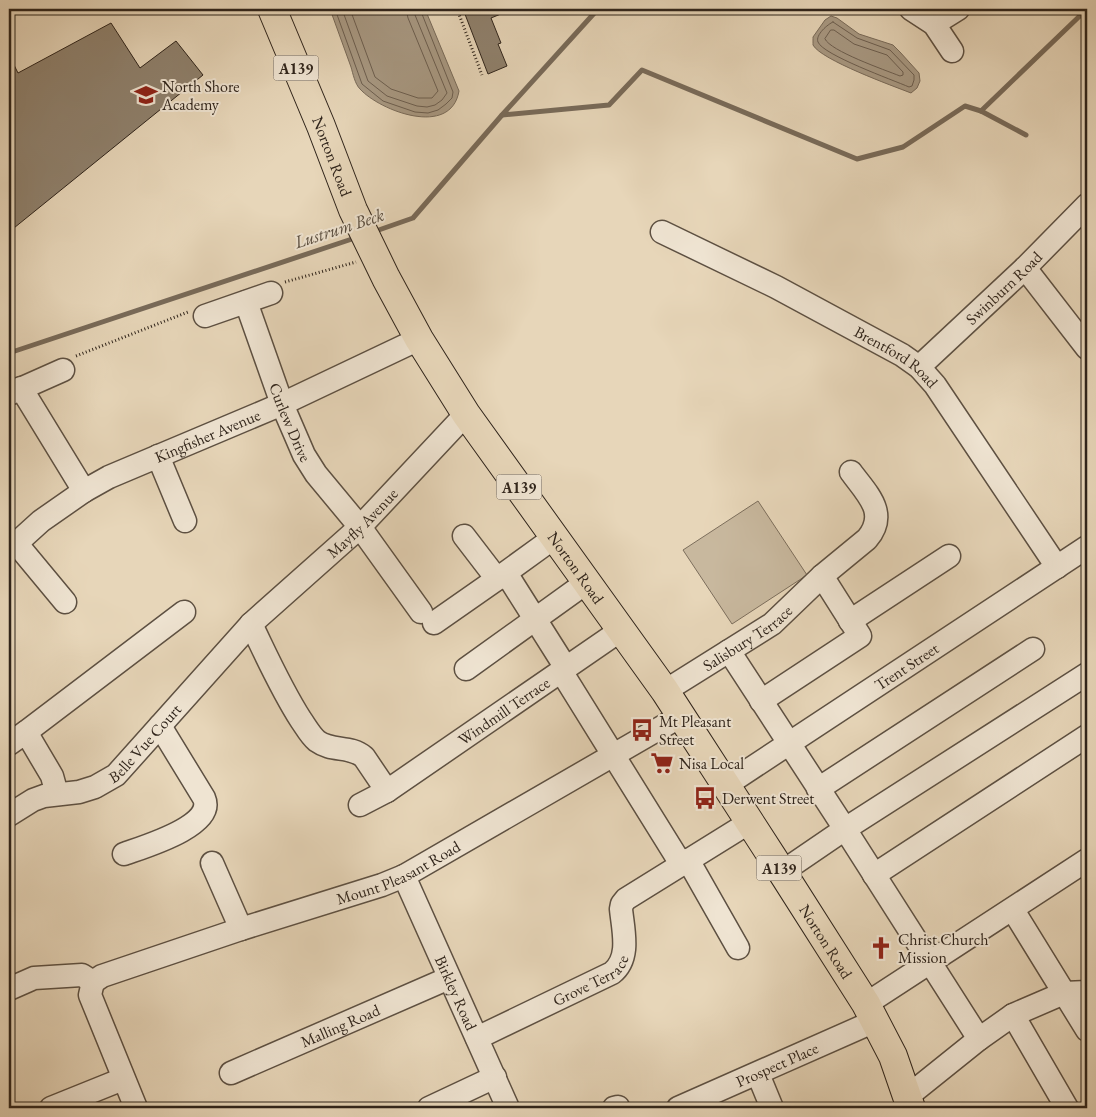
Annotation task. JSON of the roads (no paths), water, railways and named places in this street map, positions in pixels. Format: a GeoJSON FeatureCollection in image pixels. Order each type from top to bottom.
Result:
{"type":"FeatureCollection","features":[{"type":"Feature","properties":{"kind":"main road","name":"Norton Road"},"geometry":{"type":"LineString","coordinates":[[272,9],[321,126],[353,210],[419,339],[466,414],[665,691],[750,822],[871,1013],[893,1056],[910,1102]]}},
{"type":"Feature","properties":{"kind":"street"},"geometry":{"type":"LineString","coordinates":[[910,9],[934,24],[952,51]]}},
{"type":"Feature","properties":{"kind":"street"},"geometry":{"type":"LineString","coordinates":[[934,24],[958,9]]}},
{"type":"Feature","properties":{"kind":"street","name":"Swinburn Road"},"geometry":{"type":"LineString","coordinates":[[919,367],[1025,268],[1087,205]]}},
{"type":"Feature","properties":{"kind":"street","name":"Brentford Road"},"geometry":{"type":"LineString","coordinates":[[661,234],[776,287],[919,367],[935,386],[1057,567]]}},
{"type":"Feature","properties":{"kind":"street"},"geometry":{"type":"LineString","coordinates":[[1025,268],[1087,348]]}},
{"type":"Feature","properties":{"kind":"street"},"geometry":{"type":"LineString","coordinates":[[205,316],[271,293]]}},
{"type":"Feature","properties":{"kind":"street","name":"Curlew Drive"},"geometry":{"type":"LineString","coordinates":[[246,302],[282,404],[304,455],[316,474],[360,527],[427,617],[502,576]]}},
{"type":"Feature","properties":{"kind":"street","name":"Kingfisher Avenue"},"geometry":{"type":"LineString","coordinates":[[12,546],[41,520],[84,491],[109,477],[282,404],[419,339]]}},
{"type":"Feature","properties":{"kind":"street"},"geometry":{"type":"LineString","coordinates":[[64,370],[15,391],[84,491]]}},
{"type":"Feature","properties":{"kind":"street","name":"Mayfly Avenue"},"geometry":{"type":"LineString","coordinates":[[250,624],[360,527],[466,414]]}},
{"type":"Feature","properties":{"kind":"street"},"geometry":{"type":"LineString","coordinates":[[158,456],[185,522]]}},
{"type":"Feature","properties":{"kind":"street","name":"Salisbury Terrace"},"geometry":{"type":"LineString","coordinates":[[665,691],[772,624],[822,576],[868,539],[876,526],[876,511],[873,502],[851,472]]}},
{"type":"Feature","properties":{"kind":"street"},"geometry":{"type":"LineString","coordinates":[[464,536],[502,576],[534,619],[614,756],[738,948]]}},
{"type":"Feature","properties":{"kind":"street"},"geometry":{"type":"LineString","coordinates":[[502,576],[555,536]]}},
{"type":"Feature","properties":{"kind":"street"},"geometry":{"type":"LineString","coordinates":[[12,546],[65,602]]}},
{"type":"Feature","properties":{"kind":"street","name":"Trent Street"},"geometry":{"type":"LineString","coordinates":[[726,785],[1087,547]]}},
{"type":"Feature","properties":{"kind":"street"},"geometry":{"type":"LineString","coordinates":[[850,621],[949,556]]}},
{"type":"Feature","properties":{"kind":"street"},"geometry":{"type":"LineString","coordinates":[[761,701],[860,636],[822,576]]}},
{"type":"Feature","properties":{"kind":"street"},"geometry":{"type":"LineString","coordinates":[[466,669],[587,582]]}},
{"type":"Feature","properties":{"kind":"street"},"geometry":{"type":"LineString","coordinates":[[57,794],[52,776],[18,738],[184,612]]}},
{"type":"Feature","properties":{"kind":"street"},"geometry":{"type":"LineString","coordinates":[[250,624],[287,699],[313,737],[328,747],[352,749],[358,752],[364,757],[387,791]]}},
{"type":"Feature","properties":{"kind":"street","name":"Belle Vue Court"},"geometry":{"type":"LineString","coordinates":[[9,815],[33,800],[44,796],[79,792],[107,781],[124,766],[250,624]]}},
{"type":"Feature","properties":{"kind":"street","name":"Windmill Terrace"},"geometry":{"type":"LineString","coordinates":[[360,805],[387,791],[622,630]]}},
{"type":"Feature","properties":{"kind":"street"},"geometry":{"type":"LineString","coordinates":[[818,789],[1034,649]]}},
{"type":"Feature","properties":{"kind":"street"},"geometry":{"type":"LineString","coordinates":[[729,652],[845,829],[978,1039]]}},
{"type":"Feature","properties":{"kind":"street"},"geometry":{"type":"LineString","coordinates":[[782,872],[845,829],[1087,674]]}},
{"type":"Feature","properties":{"kind":"street","name":"Mount Pleasant Road"},"geometry":{"type":"LineString","coordinates":[[93,982],[102,976],[382,885],[404,876],[681,716]]}},
{"type":"Feature","properties":{"kind":"street"},"geometry":{"type":"LineString","coordinates":[[124,854],[185,830],[198,820],[205,810],[206,803],[160,726]]}},
{"type":"Feature","properties":{"kind":"street"},"geometry":{"type":"LineString","coordinates":[[874,875],[1087,738]]}},
{"type":"Feature","properties":{"kind":"street","name":"Grove Terrace"},"geometry":{"type":"LineString","coordinates":[[477,1038],[619,968],[623,960],[624,951],[622,904],[626,899],[750,822]]}},
{"type":"Feature","properties":{"kind":"street","name":"Prospect Place"},"geometry":{"type":"LineString","coordinates":[[678,1108],[758,1074],[871,1013],[930,962],[1013,910],[1087,860]]}},
{"type":"Feature","properties":{"kind":"street"},"geometry":{"type":"LineString","coordinates":[[212,863],[241,930]]}},
{"type":"Feature","properties":{"kind":"street","name":"Birkley Road"},"geometry":{"type":"LineString","coordinates":[[404,876],[508,1108]]}},
{"type":"Feature","properties":{"kind":"street"},"geometry":{"type":"LineString","coordinates":[[1013,910],[1087,1030]]}},
{"type":"Feature","properties":{"kind":"street"},"geometry":{"type":"LineString","coordinates":[[9,989],[34,978],[82,975],[93,982],[90,995],[136,1108]]}},
{"type":"Feature","properties":{"kind":"street","name":"Malling Road"},"geometry":{"type":"LineString","coordinates":[[231,1073],[449,978]]}},
{"type":"Feature","properties":{"kind":"street"},"geometry":{"type":"LineString","coordinates":[[910,1102],[978,1039],[1013,1015],[1064,993],[1087,992]]}},
{"type":"Feature","properties":{"kind":"street"},"geometry":{"type":"LineString","coordinates":[[1013,1015],[1067,1108]]}},
{"type":"Feature","properties":{"kind":"street"},"geometry":{"type":"LineString","coordinates":[[758,1074],[772,1108]]}},
{"type":"Feature","properties":{"kind":"street"},"geometry":{"type":"LineString","coordinates":[[429,1108],[494,1077]]}},
{"type":"Feature","properties":{"kind":"street"},"geometry":{"type":"LineString","coordinates":[[51,1108],[123,1079]]}},
{"type":"Feature","properties":{"kind":"water"},"geometry":{"type":"Polygon","coordinates":[[[330,9],[425,9],[459,91],[453,105],[443,114],[429,117],[414,116],[398,112],[370,97],[355,82],[330,9]]]}},
{"type":"Feature","properties":{"kind":"water"},"geometry":{"type":"Polygon","coordinates":[[[831,16],[837,18],[859,34],[893,45],[919,73],[920,81],[917,88],[911,93],[858,72],[819,51],[813,45],[813,37],[825,20],[831,16]]]}},
{"type":"Feature","properties":{"kind":"waterway","name":"Lustrum Beck"},"geometry":{"type":"LineString","coordinates":[[373,232],[413,218],[502,115],[598,9]]}},
{"type":"Feature","properties":{"kind":"waterway"},"geometry":{"type":"LineString","coordinates":[[981,111],[1087,9]]}},
{"type":"Feature","properties":{"kind":"waterway"},"geometry":{"type":"LineString","coordinates":[[502,115],[609,105],[642,70],[857,159],[903,147],[965,106],[981,111],[1026,135]]}},
{"type":"Feature","properties":{"kind":"waterway","name":"Lustrum Beck"},"geometry":{"type":"LineString","coordinates":[[9,353],[358,237]]}},
{"type":"Feature","properties":{"kind":"place","name":"North Shore Academy"},"geometry":{"type":"Point","coordinates":[146,95]}},
{"type":"Feature","properties":{"kind":"place","name":"Mt Pleasant Street"},"geometry":{"type":"Point","coordinates":[642,730]}},
{"type":"Feature","properties":{"kind":"place","name":"Nisa Local"},"geometry":{"type":"Point","coordinates":[662,763]}},
{"type":"Feature","properties":{"kind":"place","name":"Derwent Street"},"geometry":{"type":"Point","coordinates":[705,798]}},
{"type":"Feature","properties":{"kind":"place","name":"Christ Church Mission"},"geometry":{"type":"Point","coordinates":[881,948]}}]}
